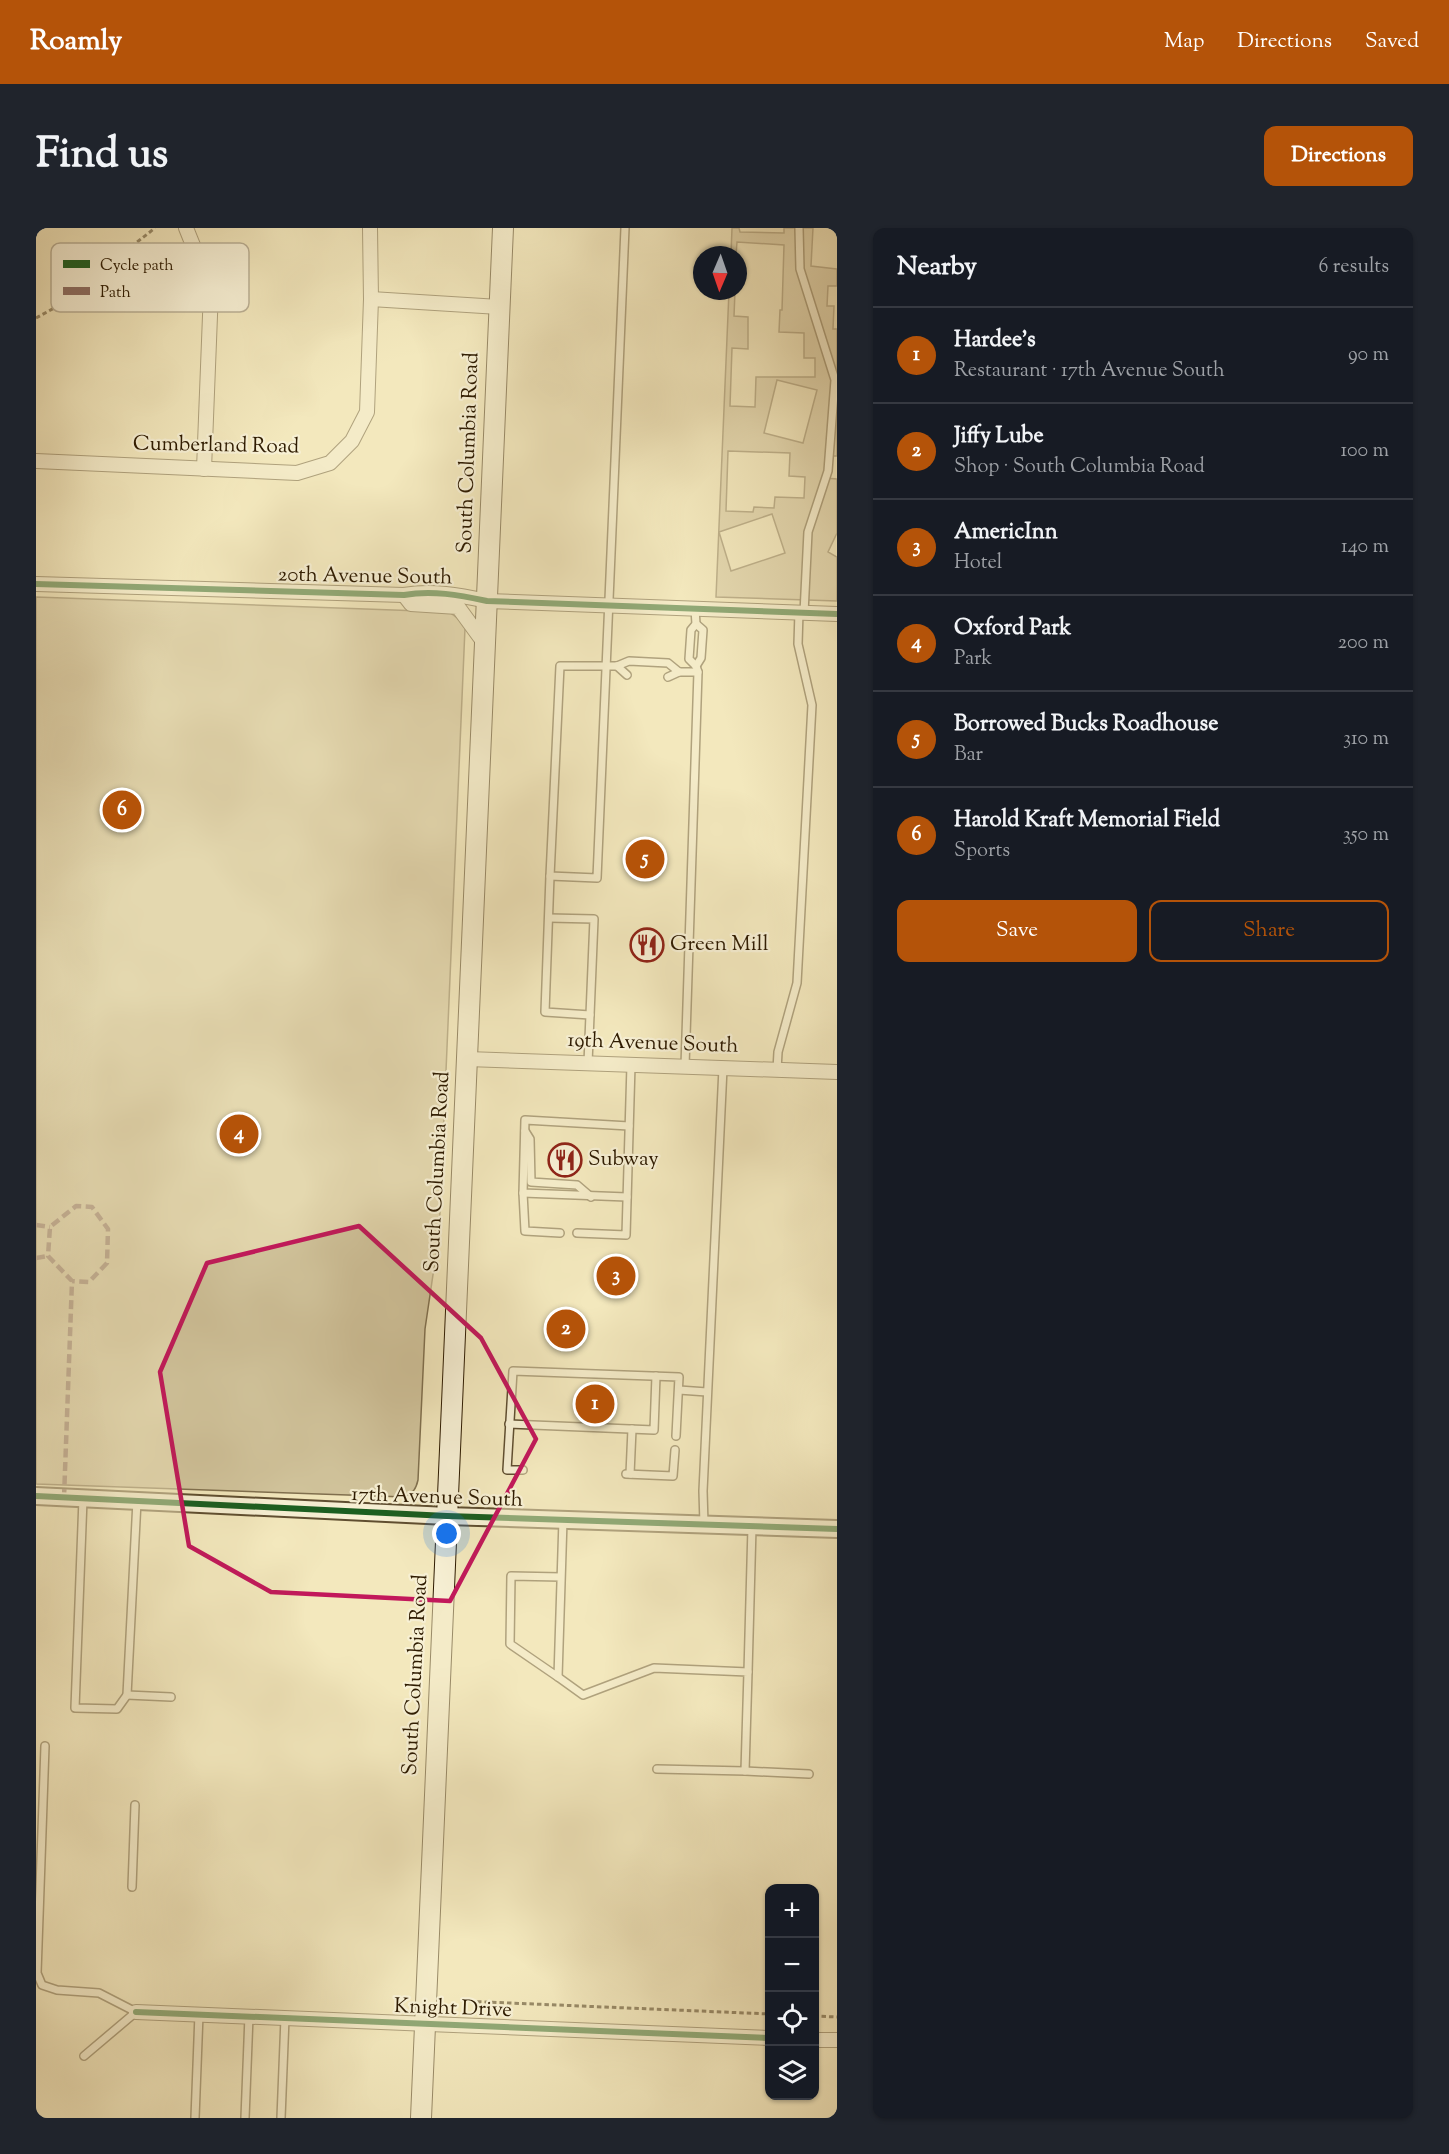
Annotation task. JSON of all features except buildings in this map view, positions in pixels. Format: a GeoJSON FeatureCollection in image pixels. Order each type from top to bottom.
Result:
{"type":"FeatureCollection","features":[{"type":"Feature","properties":{"kind":"main road","name":"South Columbia Road"},"geometry":{"type":"LineString","coordinates":[[421,2118],[503,228]]}},
{"type":"Feature","properties":{"kind":"street"},"geometry":{"type":"LineString","coordinates":[[186,228],[192,243]]}},
{"type":"Feature","properties":{"kind":"street"},"geometry":{"type":"LineString","coordinates":[[370,228],[371,299],[499,307]]}},
{"type":"Feature","properties":{"kind":"street","name":"Cumberland Road"},"geometry":{"type":"LineString","coordinates":[[36,461],[297,473],[330,463],[352,441],[367,412],[371,299]]}},
{"type":"Feature","properties":{"kind":"street"},"geometry":{"type":"LineString","coordinates":[[204,469],[210,312]]}},
{"type":"Feature","properties":{"kind":"street","name":"20th Avenue South"},"geometry":{"type":"LineString","coordinates":[[36,584],[404,595],[421,592],[487,600],[837,614]]}},
{"type":"Feature","properties":{"kind":"street","name":"20th Avenue South"},"geometry":{"type":"LineString","coordinates":[[404,595],[411,604],[458,607],[485,644]]}},
{"type":"Feature","properties":{"kind":"street","name":"19th Avenue South"},"geometry":{"type":"LineString","coordinates":[[468,1059],[837,1072]]}},
{"type":"Feature","properties":{"kind":"street","name":"17th Avenue South"},"geometry":{"type":"LineString","coordinates":[[36,1497],[447,1516],[837,1529]]}},
{"type":"Feature","properties":{"kind":"street","name":"Knight Drive"},"geometry":{"type":"LineString","coordinates":[[136,2012],[765,2038]]}},
{"type":"Feature","properties":{"kind":"street"},"geometry":{"type":"LineString","coordinates":[[819,2040],[837,2040]]}},
{"type":"Feature","properties":{"kind":"lane"},"geometry":{"type":"LineString","coordinates":[[550,876],[597,878],[625,228]]}},
{"type":"Feature","properties":{"kind":"lane"},"geometry":{"type":"LineString","coordinates":[[777,1070],[778,1052],[798,983],[812,705],[798,644],[808,532],[828,471],[835,380],[800,269],[799,228]]}},
{"type":"Feature","properties":{"kind":"lane"},"geometry":{"type":"LineString","coordinates":[[695,608],[696,624],[691,630],[689,658],[697,669]]}},
{"type":"Feature","properties":{"kind":"lane"},"geometry":{"type":"LineString","coordinates":[[685,1066],[697,669],[701,658],[703,630],[696,624]]}},
{"type":"Feature","properties":{"kind":"lane"},"geometry":{"type":"LineString","coordinates":[[590,1015],[545,1012],[560,666],[617,666],[629,661],[668,663],[678,672]]}},
{"type":"Feature","properties":{"kind":"lane"},"geometry":{"type":"LineString","coordinates":[[617,666],[627,675]]}},
{"type":"Feature","properties":{"kind":"lane"},"geometry":{"type":"LineString","coordinates":[[668,677],[678,672],[697,669]]}},
{"type":"Feature","properties":{"kind":"lane"},"geometry":{"type":"LineString","coordinates":[[549,918],[594,919],[588,1063]]}},
{"type":"Feature","properties":{"kind":"lane"},"geometry":{"type":"LineString","coordinates":[[577,1233],[626,1235],[631,1065]]}},
{"type":"Feature","properties":{"kind":"lane"},"geometry":{"type":"LineString","coordinates":[[704,1525],[707,1392],[723,1068]]}},
{"type":"Feature","properties":{"kind":"lane"},"geometry":{"type":"LineString","coordinates":[[560,1233],[525,1231],[523,1193],[525,1120],[629,1126]]}},
{"type":"Feature","properties":{"kind":"lane"},"geometry":{"type":"LineString","coordinates":[[525,1131],[530,1139],[531,1182],[577,1185],[591,1197]]}},
{"type":"Feature","properties":{"kind":"lane"},"geometry":{"type":"LineString","coordinates":[[523,1193],[627,1197]]}},
{"type":"Feature","properties":{"kind":"lane"},"geometry":{"type":"LineString","coordinates":[[523,1470],[507,1470],[513,1371],[679,1377],[676,1436]]}},
{"type":"Feature","properties":{"kind":"lane"},"geometry":{"type":"LineString","coordinates":[[509,1424],[654,1430],[657,1376]]}},
{"type":"Feature","properties":{"kind":"lane"},"geometry":{"type":"LineString","coordinates":[[679,1390],[707,1392]]}},
{"type":"Feature","properties":{"kind":"lane"},"geometry":{"type":"LineString","coordinates":[[632,1429],[628,1474],[673,1476],[675,1450]]}},
{"type":"Feature","properties":{"kind":"lane"},"geometry":{"type":"LineString","coordinates":[[83,1499],[75,1708],[117,1709],[127,1695],[137,1501]]}},
{"type":"Feature","properties":{"kind":"lane"},"geometry":{"type":"LineString","coordinates":[[558,1677],[563,1520]]}},
{"type":"Feature","properties":{"kind":"lane"},"geometry":{"type":"LineString","coordinates":[[745,1771],[752,1526]]}},
{"type":"Feature","properties":{"kind":"lane"},"geometry":{"type":"LineString","coordinates":[[561,1576],[511,1576],[510,1644],[583,1695],[654,1668],[748,1672]]}},
{"type":"Feature","properties":{"kind":"lane"},"geometry":{"type":"LineString","coordinates":[[127,1695],[171,1697]]}},
{"type":"Feature","properties":{"kind":"lane"},"geometry":{"type":"LineString","coordinates":[[45,1746],[37,1973],[42,1985],[57,1990],[99,1993],[136,2012],[84,2056]]}},
{"type":"Feature","properties":{"kind":"lane"},"geometry":{"type":"LineString","coordinates":[[657,1769],[809,1774]]}},
{"type":"Feature","properties":{"kind":"lane"},"geometry":{"type":"LineString","coordinates":[[132,1887],[135,1805]]}},
{"type":"Feature","properties":{"kind":"lane"},"geometry":{"type":"LineString","coordinates":[[195,2118],[199,2014]]}},
{"type":"Feature","properties":{"kind":"lane"},"geometry":{"type":"LineString","coordinates":[[245,2118],[249,2016]]}},
{"type":"Feature","properties":{"kind":"lane"},"geometry":{"type":"LineString","coordinates":[[281,2118],[285,2018]]}},
{"type":"Feature","properties":{"kind":"path"},"geometry":{"type":"LineString","coordinates":[[136,243],[155,228]]}},
{"type":"Feature","properties":{"kind":"path"},"geometry":{"type":"LineString","coordinates":[[36,318],[51,310]]}},
{"type":"Feature","properties":{"kind":"path"},"geometry":{"type":"LineString","coordinates":[[462,2001],[765,2014]]}},
{"type":"Feature","properties":{"kind":"path"},"geometry":{"type":"LineString","coordinates":[[819,2016],[837,2017]]}},
{"type":"Feature","properties":{"kind":"highlighted area"},"geometry":{"type":"Polygon","coordinates":[[[359,1226],[481,1338],[536,1439],[450,1601],[271,1592],[189,1546],[160,1372],[207,1263],[359,1226]]]}},
{"type":"Feature","properties":{"kind":"shaded area"},"geometry":{"type":"Polygon","coordinates":[[[732,228],[739,228],[740,232],[784,233],[784,228],[813,228],[811,266],[837,269],[837,286],[828,286],[827,306],[834,306],[833,329],[837,329],[837,456],[830,456],[826,478],[837,479],[837,533],[828,552],[837,557],[837,601],[716,597],[729,300],[735,300],[734,316],[748,317],[748,349],[732,348],[730,406],[755,407],[756,377],[815,377],[815,358],[804,358],[804,333],[779,332],[784,245],[737,242],[737,246],[731,246],[732,228]],[[777,380],[764,433],[803,443],[817,390],[777,380]],[[728,451],[726,511],[753,512],[754,507],[774,508],[775,497],[804,498],[805,477],[789,476],[790,453],[728,451]],[[772,514],[719,532],[731,571],[785,553],[772,514]]]}},
{"type":"Feature","properties":{"kind":"shaded area"},"geometry":{"type":"Polygon","coordinates":[[[36,597],[449,612],[460,620],[465,628],[439,1234],[425,1329],[418,1480],[414,1490],[405,1497],[36,1484],[36,597]]]}},
{"type":"Feature","properties":{"kind":"marked path"},"geometry":{"type":"LineString","coordinates":[[64,1498],[72,1281],[48,1256],[50,1227],[76,1206],[92,1207],[108,1229],[107,1263],[89,1282],[72,1281]]}},
{"type":"Feature","properties":{"kind":"marked path"},"geometry":{"type":"LineString","coordinates":[[36,1225],[50,1227]]}},
{"type":"Feature","properties":{"kind":"marked path"},"geometry":{"type":"LineString","coordinates":[[36,1258],[48,1256]]}},
{"type":"Feature","properties":{"kind":"cycle path"},"geometry":{"type":"LineString","coordinates":[[36,584],[404,595],[435,593],[487,601],[837,614]]}},
{"type":"Feature","properties":{"kind":"cycle path"},"geometry":{"type":"LineString","coordinates":[[36,1496],[447,1516],[837,1529]]}},
{"type":"Feature","properties":{"kind":"cycle path"},"geometry":{"type":"LineString","coordinates":[[136,2012],[765,2038]]}},
{"type":"Feature","properties":{"kind":"place","name":"Harold Kraft Memorial Field"},"geometry":{"type":"Point","coordinates":[122,810]}},
{"type":"Feature","properties":{"kind":"place","name":"Borrowed Bucks Roadhouse"},"geometry":{"type":"Point","coordinates":[645,859]}},
{"type":"Feature","properties":{"kind":"place","name":"Green Mill"},"geometry":{"type":"Point","coordinates":[647,945]}},
{"type":"Feature","properties":{"kind":"place","name":"Oxford Park"},"geometry":{"type":"Point","coordinates":[239,1134]}},
{"type":"Feature","properties":{"kind":"place","name":"Subway"},"geometry":{"type":"Point","coordinates":[565,1160]}},
{"type":"Feature","properties":{"kind":"place","name":"AmericInn"},"geometry":{"type":"Point","coordinates":[616,1276]}},
{"type":"Feature","properties":{"kind":"place","name":"Jiffy Lube"},"geometry":{"type":"Point","coordinates":[566,1329]}},
{"type":"Feature","properties":{"kind":"place","name":"Hardee's"},"geometry":{"type":"Point","coordinates":[595,1404]}}]}
